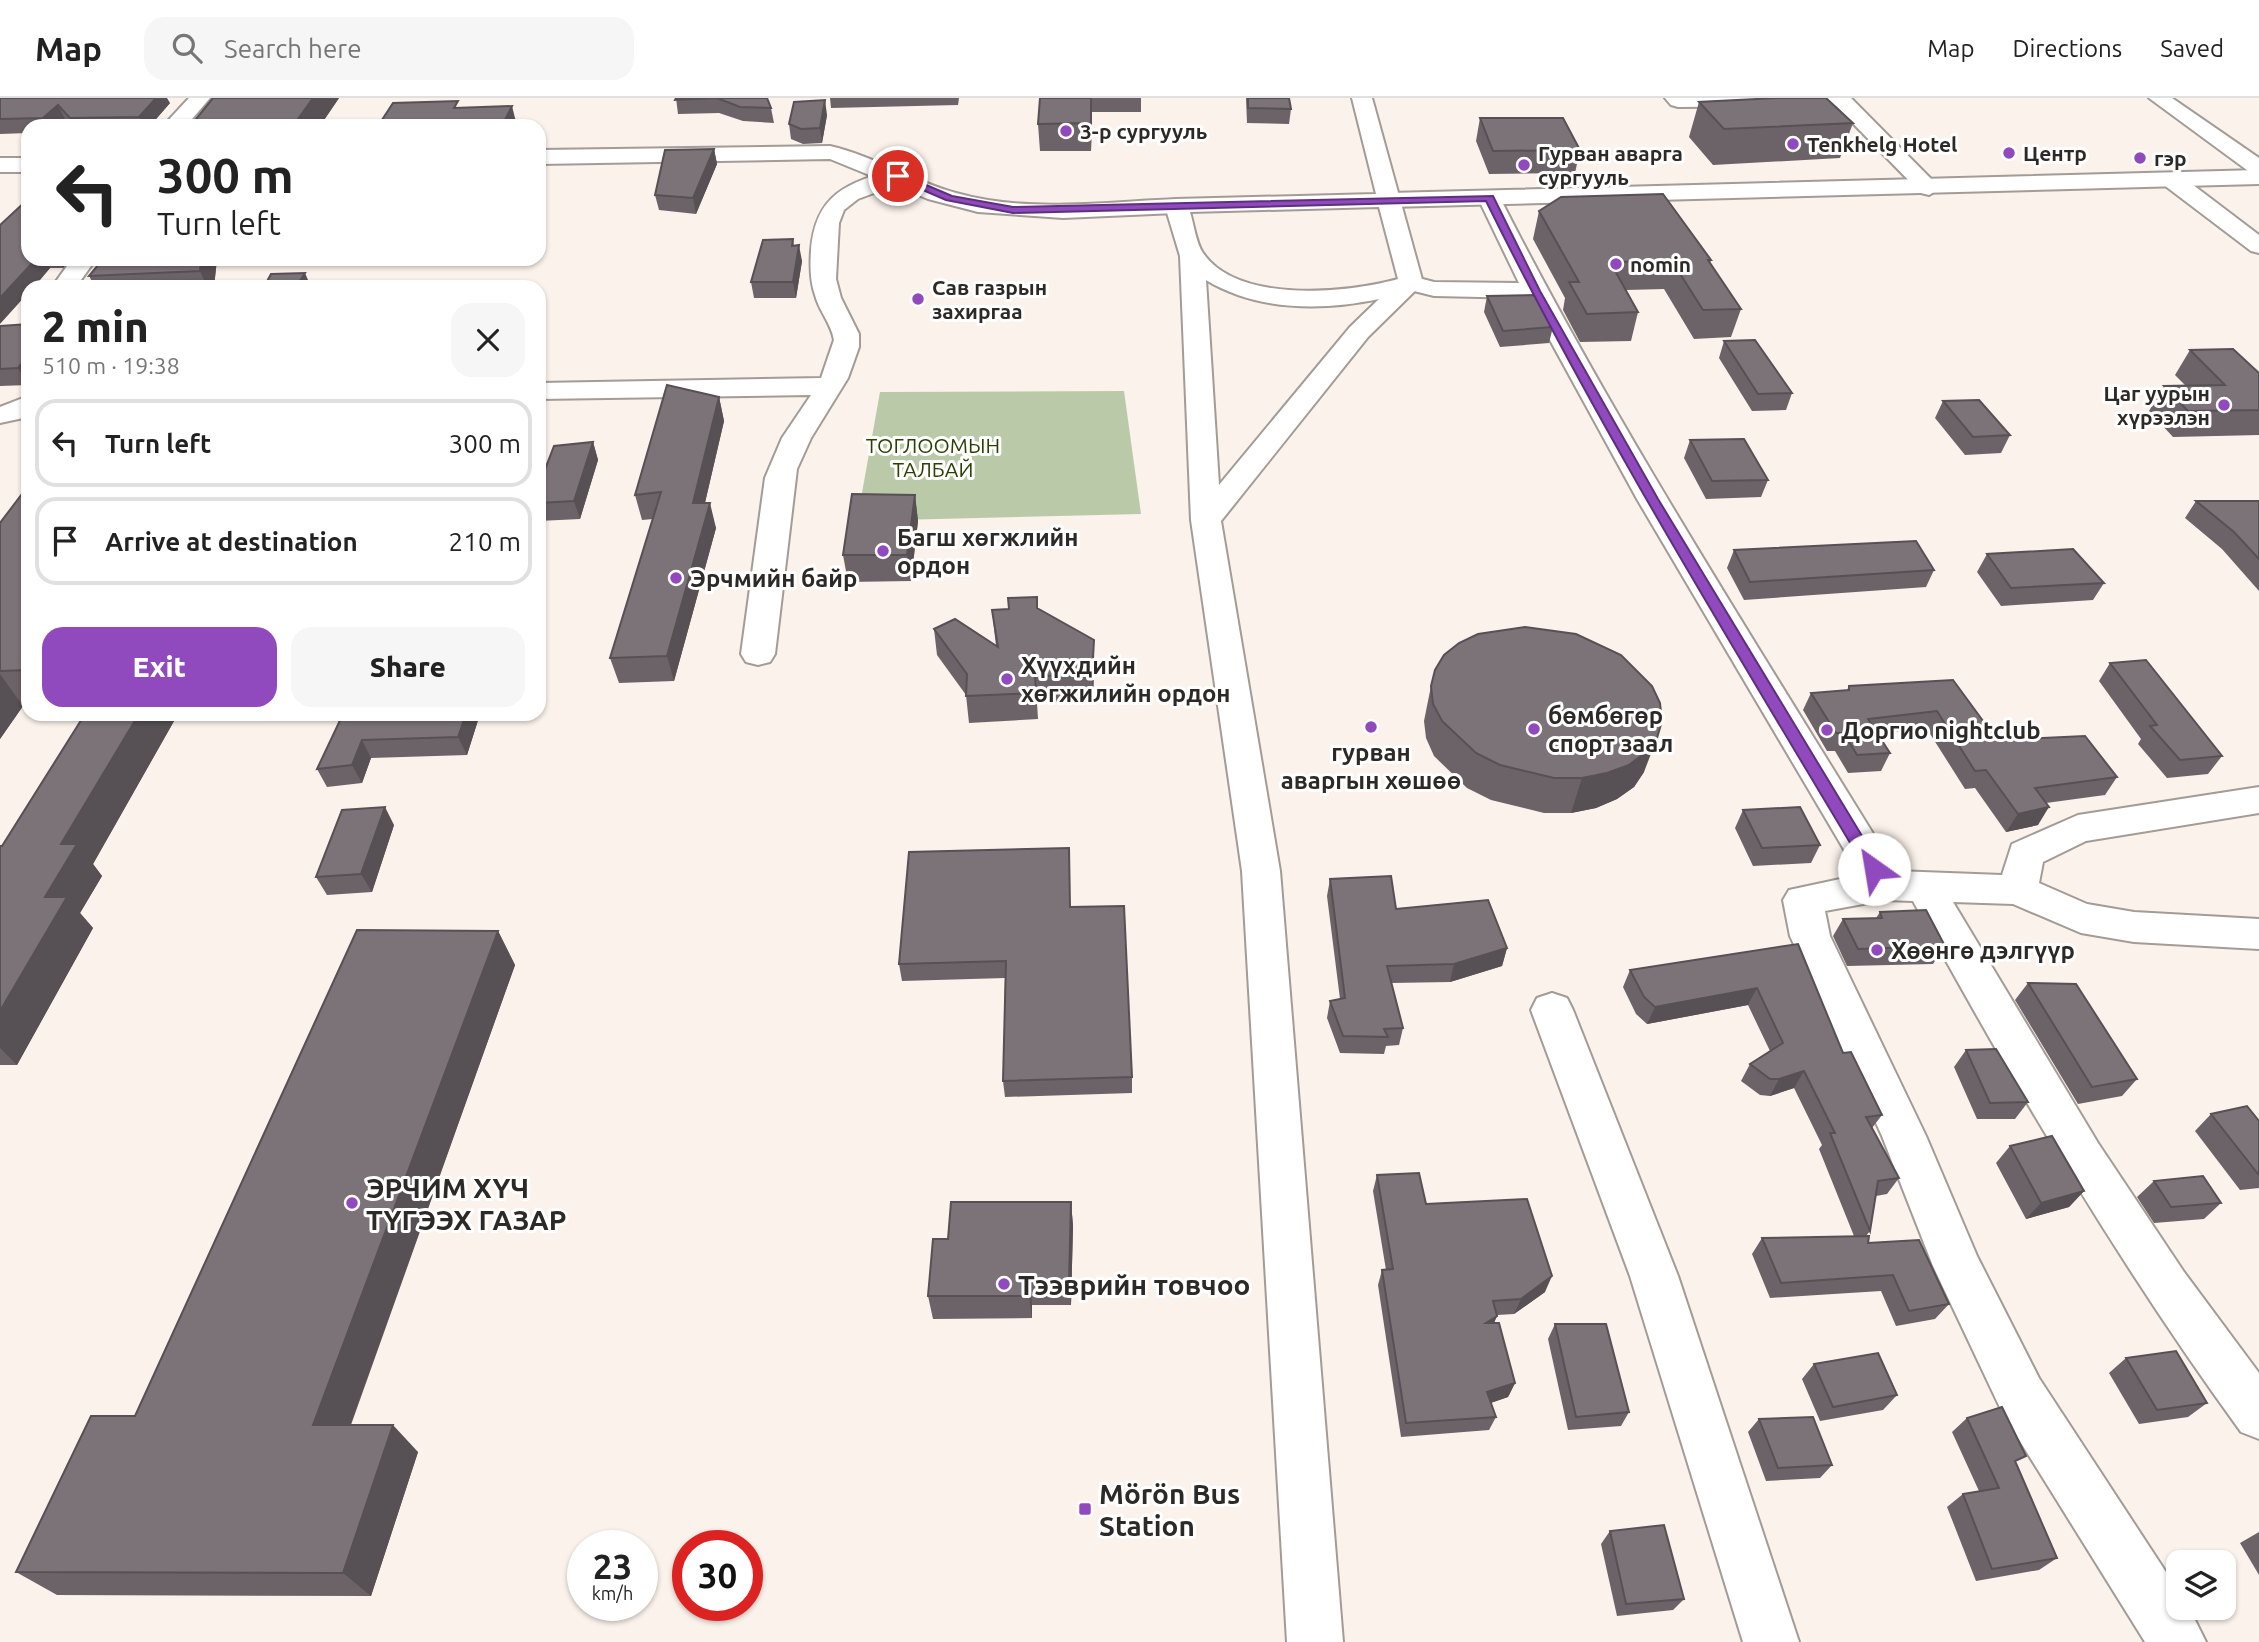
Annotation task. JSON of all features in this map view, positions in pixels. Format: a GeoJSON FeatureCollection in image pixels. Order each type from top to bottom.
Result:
{"type":"FeatureCollection","features":[{"type":"Feature","properties":{"kind":"main road"},"geometry":{"type":"LineString","coordinates":[[180,119],[200,98]]}},
{"type":"Feature","properties":{"kind":"main road"},"geometry":{"type":"LineString","coordinates":[[1362,98],[1411,283]]}},
{"type":"Feature","properties":{"kind":"main road"},"geometry":{"type":"LineString","coordinates":[[1675,98],[1678,101],[1840,99],[1929,188]]}},
{"type":"Feature","properties":{"kind":"main road"},"geometry":{"type":"LineString","coordinates":[[2159,98],[2259,168]]}},
{"type":"Feature","properties":{"kind":"main road"},"geometry":{"type":"LineString","coordinates":[[546,158],[830,152],[850,156],[950,198],[1013,210],[1288,205],[2259,177]]}},
{"type":"Feature","properties":{"kind":"main road"},"geometry":{"type":"LineString","coordinates":[[0,165],[21,165]]}},
{"type":"Feature","properties":{"kind":"main road"},"geometry":{"type":"LineString","coordinates":[[758,654],[768,598],[781,470],[805,420],[829,386],[846,349],[848,337],[828,300],[825,286],[825,238],[830,211],[840,200],[898,176]]}},
{"type":"Feature","properties":{"kind":"main road"},"geometry":{"type":"LineString","coordinates":[[2172,180],[2259,246]]}},
{"type":"Feature","properties":{"kind":"main road"},"geometry":{"type":"LineString","coordinates":[[1489,198],[1535,291],[1652,499],[1904,886],[1965,961],[2129,1231],[2191,1327],[2259,1414]]}},
{"type":"Feature","properties":{"kind":"main road"},"geometry":{"type":"LineString","coordinates":[[1200,240],[1242,214],[1288,205]]}},
{"type":"Feature","properties":{"kind":"main road"},"geometry":{"type":"LineString","coordinates":[[1176,206],[1200,240],[1219,278],[1251,292],[1280,298],[1354,297],[1380,293],[1411,283],[1434,289],[1535,291]]}},
{"type":"Feature","properties":{"kind":"main road"},"geometry":{"type":"LineString","coordinates":[[1200,240],[1206,520],[1261,871],[1315,1642]]}},
{"type":"Feature","properties":{"kind":"main road"},"geometry":{"type":"LineString","coordinates":[[1206,520],[1359,332],[1411,283]]}},
{"type":"Feature","properties":{"kind":"main road"},"geometry":{"type":"LineString","coordinates":[[546,390],[597,392],[829,386]]}},
{"type":"Feature","properties":{"kind":"main road"},"geometry":{"type":"LineString","coordinates":[[0,415],[21,409]]}},
{"type":"Feature","properties":{"kind":"main road"},"geometry":{"type":"LineString","coordinates":[[2018,890],[2025,854],[2078,829],[2259,800]]}},
{"type":"Feature","properties":{"kind":"main road"},"geometry":{"type":"LineString","coordinates":[[2178,1642],[2021,1396],[1957,1266],[1904,1136],[1810,936],[1803,900],[1904,886],[2018,890],[2081,918],[2134,928],[2257,936]]}},
{"type":"Feature","properties":{"kind":"main road"},"geometry":{"type":"LineString","coordinates":[[1552,1010],[1654,1276],[1771,1642]]}},
{"type":"Feature","properties":{"kind":"green space","name":"ТОГЛООМЫН ТАЛБАЙ"},"geometry":{"type":"Polygon","coordinates":[[[1124,391],[1141,514],[857,521],[880,392],[1124,391]]]}},
{"type":"Feature","properties":{"kind":"building"},"geometry":{"type":"Polygon","coordinates":[[[0,98],[156,98],[139,117],[70,118],[58,105],[43,118],[0,119],[0,98]]]}},
{"type":"Feature","properties":{"kind":"building"},"geometry":{"type":"Polygon","coordinates":[[[213,98],[313,98],[298,119],[196,119],[213,98]]]}},
{"type":"Feature","properties":{"kind":"building"},"geometry":{"type":"Polygon","coordinates":[[[676,98],[717,98],[675,100],[676,98]]]}},
{"type":"Feature","properties":{"kind":"building"},"geometry":{"type":"Polygon","coordinates":[[[717,98],[767,98],[771,108],[740,107],[717,98]]]}},
{"type":"Feature","properties":{"kind":"building"},"geometry":{"type":"Polygon","coordinates":[[[1040,98],[1091,98],[1091,123],[1038,124],[1040,98]]]}},
{"type":"Feature","properties":{"kind":"building"},"geometry":{"type":"Polygon","coordinates":[[[1248,98],[1289,98],[1291,109],[1248,108],[1248,98]]]}},
{"type":"Feature","properties":{"kind":"building"},"geometry":{"type":"Polygon","coordinates":[[[1826,98],[1853,123],[1724,129],[1699,102],[1826,98]]]}},
{"type":"Feature","properties":{"kind":"building"},"geometry":{"type":"Polygon","coordinates":[[[825,100],[820,128],[801,129],[789,124],[794,102],[825,100]]]}},
{"type":"Feature","properties":{"kind":"building"},"geometry":{"type":"Polygon","coordinates":[[[458,101],[454,108],[512,106],[506,119],[383,119],[393,103],[458,101]]]}},
{"type":"Feature","properties":{"kind":"building"},"geometry":{"type":"Polygon","coordinates":[[[1480,118],[1563,118],[1580,150],[1493,151],[1480,118]]]}},
{"type":"Feature","properties":{"kind":"building"},"geometry":{"type":"Polygon","coordinates":[[[714,149],[693,198],[655,195],[665,150],[714,149]]]}},
{"type":"Feature","properties":{"kind":"building"},"geometry":{"type":"Polygon","coordinates":[[[1663,194],[1711,260],[1708,260],[1741,309],[1703,310],[1672,261],[1610,262],[1638,312],[1587,314],[1569,282],[1579,282],[1539,211],[1561,197],[1663,194]]]}},
{"type":"Feature","properties":{"kind":"building"},"geometry":{"type":"Polygon","coordinates":[[[21,206],[21,266],[30,266],[0,298],[0,225],[21,206]]]}},
{"type":"Feature","properties":{"kind":"building"},"geometry":{"type":"Polygon","coordinates":[[[793,239],[792,246],[799,245],[793,282],[751,282],[763,240],[793,239]]]}},
{"type":"Feature","properties":{"kind":"building"},"geometry":{"type":"Polygon","coordinates":[[[97,266],[200,266],[200,271],[89,276],[97,266]]]}},
{"type":"Feature","properties":{"kind":"building"},"geometry":{"type":"Polygon","coordinates":[[[305,273],[300,280],[268,280],[271,274],[305,273]]]}},
{"type":"Feature","properties":{"kind":"building"},"geometry":{"type":"Polygon","coordinates":[[[1535,295],[1553,327],[1503,331],[1487,296],[1535,295]]]}},
{"type":"Feature","properties":{"kind":"building"},"geometry":{"type":"Polygon","coordinates":[[[21,324],[21,364],[18,368],[0,369],[0,326],[21,324]]]}},
{"type":"Feature","properties":{"kind":"building"},"geometry":{"type":"Polygon","coordinates":[[[1755,340],[1792,393],[1758,394],[1724,341],[1755,340]]]}},
{"type":"Feature","properties":{"kind":"building"},"geometry":{"type":"Polygon","coordinates":[[[2233,349],[2259,373],[2259,410],[2188,411],[2164,386],[2225,385],[2190,350],[2233,349]]]}},
{"type":"Feature","properties":{"kind":"building"},"geometry":{"type":"Polygon","coordinates":[[[667,385],[719,397],[693,503],[710,503],[667,656],[610,658],[661,492],[635,495],[667,385]]]}},
{"type":"Feature","properties":{"kind":"building"},"geometry":{"type":"Polygon","coordinates":[[[1979,400],[2010,435],[1973,437],[1943,401],[1979,400]]]}},
{"type":"Feature","properties":{"kind":"building"},"geometry":{"type":"Polygon","coordinates":[[[1744,439],[1768,480],[1712,481],[1690,440],[1744,439]]]}},
{"type":"Feature","properties":{"kind":"building"},"geometry":{"type":"Polygon","coordinates":[[[593,442],[574,501],[546,503],[546,467],[554,446],[593,442]]]}},
{"type":"Feature","properties":{"kind":"building"},"geometry":{"type":"Polygon","coordinates":[[[852,494],[915,495],[907,555],[843,555],[852,494]]]}},
{"type":"Feature","properties":{"kind":"building"},"geometry":{"type":"Polygon","coordinates":[[[21,495],[21,670],[0,671],[0,523],[21,495]]]}},
{"type":"Feature","properties":{"kind":"building"},"geometry":{"type":"Polygon","coordinates":[[[2196,501],[2259,501],[2259,559],[2234,532],[2196,501]]]}},
{"type":"Feature","properties":{"kind":"building"},"geometry":{"type":"Polygon","coordinates":[[[1916,541],[1934,570],[1750,582],[1734,550],[1916,541]]]}},
{"type":"Feature","properties":{"kind":"building"},"geometry":{"type":"Polygon","coordinates":[[[2073,549],[2104,583],[2011,588],[1987,554],[2073,549]]]}},
{"type":"Feature","properties":{"kind":"building"},"geometry":{"type":"Polygon","coordinates":[[[1037,597],[1037,608],[1094,640],[1092,675],[1035,676],[1036,693],[966,696],[967,674],[934,629],[955,619],[998,647],[992,610],[1009,609],[1008,598],[1037,597]]]}},
{"type":"Feature","properties":{"kind":"building","name":"бөмбөгөр спорт заал"},"geometry":{"type":"Polygon","coordinates":[[[1525,627],[1576,634],[1621,655],[1652,686],[1660,703],[1662,721],[1657,738],[1646,752],[1629,765],[1607,773],[1582,778],[1554,778],[1500,765],[1476,753],[1442,721],[1433,704],[1431,686],[1435,670],[1444,655],[1459,643],[1478,634],[1525,627]]]}},
{"type":"Feature","properties":{"kind":"building"},"geometry":{"type":"Polygon","coordinates":[[[2146,660],[2222,756],[2180,760],[2150,726],[2157,725],[2110,663],[2146,660]]]}},
{"type":"Feature","properties":{"kind":"building"},"geometry":{"type":"Polygon","coordinates":[[[1953,680],[1997,740],[2085,736],[2117,777],[2035,788],[2049,807],[2018,814],[1986,770],[1975,771],[1937,711],[1868,719],[1890,753],[1857,755],[1844,733],[1836,733],[1811,693],[1849,690],[1849,686],[1953,680]]]}},
{"type":"Feature","properties":{"kind":"building"},"geometry":{"type":"Polygon","coordinates":[[[81,721],[135,721],[61,844],[77,844],[45,897],[67,897],[0,1011],[2,846],[81,721]]]}},
{"type":"Feature","properties":{"kind":"building"},"geometry":{"type":"Polygon","coordinates":[[[340,721],[464,721],[458,737],[362,740],[352,765],[317,769],[340,721]]]}},
{"type":"Feature","properties":{"kind":"building"},"geometry":{"type":"Polygon","coordinates":[[[385,807],[361,874],[316,877],[342,810],[385,807]]]}},
{"type":"Feature","properties":{"kind":"building"},"geometry":{"type":"Polygon","coordinates":[[[1800,807],[1820,845],[1762,848],[1743,810],[1800,807]]]}},
{"type":"Feature","properties":{"kind":"building"},"geometry":{"type":"Polygon","coordinates":[[[1069,848],[1070,907],[1124,906],[1132,1077],[1003,1081],[1006,961],[899,964],[909,852],[1069,848]]]}},
{"type":"Feature","properties":{"kind":"building"},"geometry":{"type":"Polygon","coordinates":[[[1391,876],[1396,909],[1488,900],[1507,948],[1454,964],[1387,966],[1403,1028],[1384,1029],[1388,1037],[1343,1036],[1330,1001],[1345,998],[1330,879],[1391,876]]]}},
{"type":"Feature","properties":{"kind":"building"},"geometry":{"type":"Polygon","coordinates":[[[1926,910],[1945,946],[1858,949],[1843,919],[1882,918],[1880,912],[1926,910]]]}},
{"type":"Feature","properties":{"kind":"building","name":"ЭРЧИМ ХҮЧ ТҮГЭЭХ ГАЗАР"},"geometry":{"type":"Polygon","coordinates":[[[357,930],[498,931],[313,1425],[393,1425],[343,1573],[16,1572],[91,1416],[135,1416],[357,930]]]}},
{"type":"Feature","properties":{"kind":"building"},"geometry":{"type":"Polygon","coordinates":[[[1798,944],[1843,1053],[1851,1052],[1882,1115],[1866,1117],[1899,1178],[1878,1181],[1870,1231],[1830,1133],[1835,1133],[1804,1071],[1770,1079],[1750,1064],[1783,1043],[1757,988],[1655,1007],[1644,997],[1630,970],[1798,944]]]}},
{"type":"Feature","properties":{"kind":"building"},"geometry":{"type":"Polygon","coordinates":[[[2028,983],[2076,984],[2137,1079],[2092,1087],[2028,983]]]}},
{"type":"Feature","properties":{"kind":"building"},"geometry":{"type":"Polygon","coordinates":[[[1996,1049],[2028,1102],[1990,1103],[1966,1050],[1996,1049]]]}},
{"type":"Feature","properties":{"kind":"building"},"geometry":{"type":"Polygon","coordinates":[[[2247,1106],[2259,1121],[2258,1174],[2211,1114],[2247,1106]]]}},
{"type":"Feature","properties":{"kind":"building"},"geometry":{"type":"Polygon","coordinates":[[[2052,1136],[2084,1191],[2041,1203],[2010,1146],[2052,1136]]]}},
{"type":"Feature","properties":{"kind":"building"},"geometry":{"type":"Polygon","coordinates":[[[1419,1173],[1426,1204],[1527,1199],[1552,1276],[1521,1299],[1493,1301],[1497,1316],[1486,1323],[1499,1323],[1515,1383],[1487,1392],[1496,1417],[1406,1423],[1382,1270],[1393,1269],[1377,1175],[1419,1173]]]}},
{"type":"Feature","properties":{"kind":"building"},"geometry":{"type":"Polygon","coordinates":[[[2203,1176],[2221,1203],[2171,1207],[2154,1181],[2203,1176]]]}},
{"type":"Feature","properties":{"kind":"building","name":"Тээврийн товчоо"},"geometry":{"type":"Polygon","coordinates":[[[951,1202],[1071,1202],[1069,1282],[1030,1282],[1029,1296],[928,1296],[933,1239],[948,1239],[951,1202]]]}},
{"type":"Feature","properties":{"kind":"building"},"geometry":{"type":"Polygon","coordinates":[[[1869,1236],[1868,1243],[1919,1240],[1949,1304],[1909,1311],[1893,1275],[1781,1283],[1762,1238],[1869,1236]]]}},
{"type":"Feature","properties":{"kind":"building"},"geometry":{"type":"Polygon","coordinates":[[[1555,1324],[1606,1324],[1629,1412],[1576,1417],[1555,1324]]]}},
{"type":"Feature","properties":{"kind":"building"},"geometry":{"type":"Polygon","coordinates":[[[2176,1351],[2207,1403],[2157,1410],[2126,1358],[2176,1351]]]}},
{"type":"Feature","properties":{"kind":"building"},"geometry":{"type":"Polygon","coordinates":[[[1878,1353],[1897,1395],[1833,1407],[1814,1364],[1878,1353]]]}},
{"type":"Feature","properties":{"kind":"building"},"geometry":{"type":"Polygon","coordinates":[[[2002,1407],[2026,1456],[2015,1461],[2057,1558],[1992,1569],[1963,1494],[1999,1488],[1967,1418],[2002,1407]]]}},
{"type":"Feature","properties":{"kind":"building"},"geometry":{"type":"Polygon","coordinates":[[[1813,1417],[1832,1465],[1778,1468],[1759,1419],[1813,1417]]]}},
{"type":"Feature","properties":{"kind":"building"},"geometry":{"type":"Polygon","coordinates":[[[1664,1525],[1684,1599],[1626,1604],[1610,1531],[1664,1525]]]}},
{"type":"Feature","properties":{"kind":"place","name":"3-р сургууль"},"geometry":{"type":"Point","coordinates":[1066,131]}},
{"type":"Feature","properties":{"kind":"place","name":"Tenkhelg Hotel"},"geometry":{"type":"Point","coordinates":[1793,144]}},
{"type":"Feature","properties":{"kind":"place","name":"Центр"},"geometry":{"type":"Point","coordinates":[2009,153]}},
{"type":"Feature","properties":{"kind":"place","name":"гэр"},"geometry":{"type":"Point","coordinates":[2140,158]}},
{"type":"Feature","properties":{"kind":"place","name":"Гурван аварга сургууль"},"geometry":{"type":"Point","coordinates":[1524,165]}},
{"type":"Feature","properties":{"kind":"place","name":"nomin"},"geometry":{"type":"Point","coordinates":[1616,264]}},
{"type":"Feature","properties":{"kind":"place","name":"Сав газрын захиргаа"},"geometry":{"type":"Point","coordinates":[918,299]}},
{"type":"Feature","properties":{"kind":"place","name":"Цаг уурын хүрээлэн"},"geometry":{"type":"Point","coordinates":[2224,405]}},
{"type":"Feature","properties":{"kind":"place","name":"Багш хөгжлийн ордон"},"geometry":{"type":"Point","coordinates":[883,551]}},
{"type":"Feature","properties":{"kind":"place","name":"Эрчмийн байр"},"geometry":{"type":"Point","coordinates":[676,578]}},
{"type":"Feature","properties":{"kind":"place","name":"Хүүхдийн хөгжилийн ордон"},"geometry":{"type":"Point","coordinates":[1007,679]}},
{"type":"Feature","properties":{"kind":"place","name":"гурван аваргын хөшөө"},"geometry":{"type":"Point","coordinates":[1371,727]}},
{"type":"Feature","properties":{"kind":"place","name":"бөмбөгөр спорт заал"},"geometry":{"type":"Point","coordinates":[1534,729]}},
{"type":"Feature","properties":{"kind":"place","name":"Доргио nightclub"},"geometry":{"type":"Point","coordinates":[1827,730]}},
{"type":"Feature","properties":{"kind":"place","name":"Хөөнгө дэлгүүр"},"geometry":{"type":"Point","coordinates":[1877,950]}},
{"type":"Feature","properties":{"kind":"place","name":"ЭРЧИМ ХҮЧ ТҮГЭЭХ ГАЗАР"},"geometry":{"type":"Point","coordinates":[352,1203]}},
{"type":"Feature","properties":{"kind":"place","name":"Тээврийн товчоо"},"geometry":{"type":"Point","coordinates":[1004,1284]}},
{"type":"Feature","properties":{"kind":"place","name":"Mörön Bus Station"},"geometry":{"type":"Point","coordinates":[1085,1509]}},
{"type":"Feature","properties":{"kind":"route"},"geometry":{"type":"LineString","coordinates":[[898,176],[932,193],[971,204],[1013,210],[1489,198],[1535,291],[1652,499],[1874,869]]}}]}
